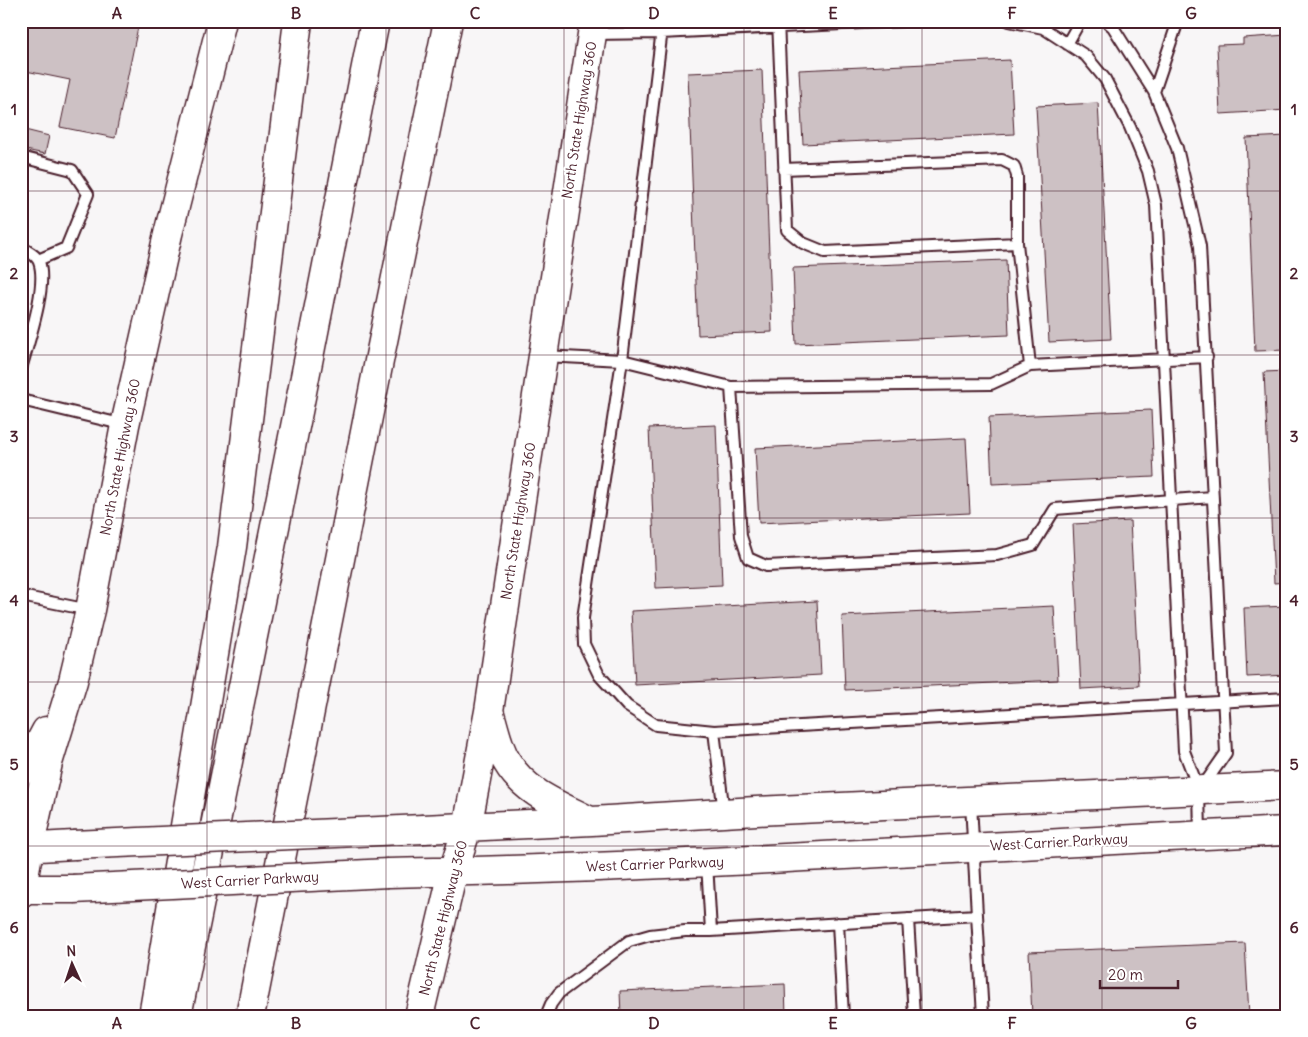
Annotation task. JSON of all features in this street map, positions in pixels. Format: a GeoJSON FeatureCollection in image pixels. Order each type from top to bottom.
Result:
{"type":"FeatureCollection","features":[{"type":"Feature","properties":{"kind":"main road","name":"North State Highway 360"},"geometry":{"type":"LineString","coordinates":[[21,893],[25,848],[73,681],[90,610],[124,425],[168,234],[222,21]]}},
{"type":"Feature","properties":{"kind":"main road"},"geometry":{"type":"LineString","coordinates":[[153,1016],[232,547],[298,21]]}},
{"type":"Feature","properties":{"kind":"main road"},"geometry":{"type":"LineString","coordinates":[[177,1016],[311,347],[374,21]]}},
{"type":"Feature","properties":{"kind":"main road"},"geometry":{"type":"LineString","coordinates":[[250,1016],[448,21]]}},
{"type":"Feature","properties":{"kind":"main road","name":"North State Highway 360"},"geometry":{"type":"LineString","coordinates":[[419,1016],[453,872],[467,828],[489,711],[593,28]]}},
{"type":"Feature","properties":{"kind":"main road"},"geometry":{"type":"LineString","coordinates":[[21,771],[30,761],[73,681]]}},
{"type":"Feature","properties":{"kind":"main road"},"geometry":{"type":"LineString","coordinates":[[489,711],[506,760],[519,780],[540,796],[592,822]]}},
{"type":"Feature","properties":{"kind":"main road"},"geometry":{"type":"LineString","coordinates":[[25,848],[592,822],[724,813],[1287,786]]}},
{"type":"Feature","properties":{"kind":"main road","name":"West Carrier Parkway"},"geometry":{"type":"LineString","coordinates":[[22,889],[73,889],[388,874],[707,863],[1287,831]]}},
{"type":"Feature","properties":{"kind":"lane"},"geometry":{"type":"LineString","coordinates":[[663,21],[622,360],[583,618],[584,644],[599,675],[627,706],[656,725],[714,731],[1287,698]]}},
{"type":"Feature","properties":{"kind":"lane"},"geometry":{"type":"LineString","coordinates":[[593,28],[661,33],[778,24],[904,21]]}},
{"type":"Feature","properties":{"kind":"lane"},"geometry":{"type":"LineString","coordinates":[[1009,21],[1043,28],[1086,56],[1105,79],[1130,127],[1148,171],[1156,205],[1184,751],[1199,790],[1200,835]]}},
{"type":"Feature","properties":{"kind":"lane"},"geometry":{"type":"LineString","coordinates":[[1067,44],[1080,21]]}},
{"type":"Feature","properties":{"kind":"lane"},"geometry":{"type":"LineString","coordinates":[[1106,21],[1113,27],[1154,92],[1177,148],[1200,246],[1226,753],[1199,790]]}},
{"type":"Feature","properties":{"kind":"lane"},"geometry":{"type":"LineString","coordinates":[[1154,92],[1178,21]]}},
{"type":"Feature","properties":{"kind":"lane"},"geometry":{"type":"LineString","coordinates":[[778,24],[787,230],[803,243],[825,252],[1016,243]]}},
{"type":"Feature","properties":{"kind":"lane"},"geometry":{"type":"LineString","coordinates":[[21,157],[72,170],[88,194],[66,248],[38,260]]}},
{"type":"Feature","properties":{"kind":"lane"},"geometry":{"type":"LineString","coordinates":[[784,169],[1002,160],[1014,166],[1017,176],[1016,243],[1030,366]]}},
{"type":"Feature","properties":{"kind":"lane"},"geometry":{"type":"LineString","coordinates":[[21,248],[26,249],[38,260],[42,276],[38,302],[21,369]]}},
{"type":"Feature","properties":{"kind":"lane"},"geometry":{"type":"LineString","coordinates":[[543,356],[622,360],[731,388],[991,384],[1030,366],[1206,357]]}},
{"type":"Feature","properties":{"kind":"lane"},"geometry":{"type":"LineString","coordinates":[[731,388],[741,536],[748,558],[766,566],[996,555],[1033,545],[1055,509],[1212,497]]}},
{"type":"Feature","properties":{"kind":"lane"},"geometry":{"type":"LineString","coordinates":[[21,400],[124,425]]}},
{"type":"Feature","properties":{"kind":"lane"},"geometry":{"type":"LineString","coordinates":[[21,596],[90,610]]}},
{"type":"Feature","properties":{"kind":"lane"},"geometry":{"type":"LineString","coordinates":[[714,731],[724,813]]}},
{"type":"Feature","properties":{"kind":"lane"},"geometry":{"type":"LineString","coordinates":[[970,802],[982,1016]]}},
{"type":"Feature","properties":{"kind":"lane"},"geometry":{"type":"LineString","coordinates":[[707,863],[711,931]]}},
{"type":"Feature","properties":{"kind":"lane"},"geometry":{"type":"LineString","coordinates":[[546,1016],[551,1004],[559,993],[629,941],[650,935],[685,931],[977,915]]}},
{"type":"Feature","properties":{"kind":"lane"},"geometry":{"type":"LineString","coordinates":[[908,919],[914,1016]]}},
{"type":"Feature","properties":{"kind":"lane"},"geometry":{"type":"LineString","coordinates":[[838,923],[843,1016]]}},
{"type":"Feature","properties":{"kind":"building"},"geometry":{"type":"Polygon","coordinates":[[[21,21],[139,22],[115,138],[60,127],[70,80],[21,70],[21,21]]]}},
{"type":"Feature","properties":{"kind":"building"},"geometry":{"type":"Polygon","coordinates":[[[1287,35],[1287,110],[1220,114],[1217,45],[1243,44],[1243,38],[1287,35]]]}},
{"type":"Feature","properties":{"kind":"building"},"geometry":{"type":"Polygon","coordinates":[[[1010,60],[1014,134],[803,144],[799,70],[1010,60]]]}},
{"type":"Feature","properties":{"kind":"building"},"geometry":{"type":"Polygon","coordinates":[[[762,70],[772,332],[698,335],[688,73],[762,70]]]}},
{"type":"Feature","properties":{"kind":"building"},"geometry":{"type":"Polygon","coordinates":[[[1098,103],[1111,339],[1049,342],[1036,106],[1098,103]]]}},
{"type":"Feature","properties":{"kind":"building"},"geometry":{"type":"Polygon","coordinates":[[[21,129],[49,136],[45,154],[21,149],[21,129]]]}},
{"type":"Feature","properties":{"kind":"building"},"geometry":{"type":"Polygon","coordinates":[[[1287,136],[1287,350],[1255,351],[1246,138],[1287,136]]]}},
{"type":"Feature","properties":{"kind":"building"},"geometry":{"type":"Polygon","coordinates":[[[21,171],[28,172],[22,195],[21,194],[21,171]]]}},
{"type":"Feature","properties":{"kind":"building"},"geometry":{"type":"Polygon","coordinates":[[[1006,260],[1009,335],[796,344],[793,268],[1006,260]]]}},
{"type":"Feature","properties":{"kind":"building"},"geometry":{"type":"Polygon","coordinates":[[[1287,371],[1287,582],[1274,583],[1264,372],[1287,371]]]}},
{"type":"Feature","properties":{"kind":"building"},"geometry":{"type":"Polygon","coordinates":[[[1151,410],[1154,477],[992,484],[989,417],[1151,410]]]}},
{"type":"Feature","properties":{"kind":"building"},"geometry":{"type":"Polygon","coordinates":[[[716,425],[722,585],[656,588],[649,428],[716,425]]]}},
{"type":"Feature","properties":{"kind":"building"},"geometry":{"type":"Polygon","coordinates":[[[966,438],[970,513],[759,523],[755,448],[966,438]]]}},
{"type":"Feature","properties":{"kind":"building"},"geometry":{"type":"Polygon","coordinates":[[[1130,521],[1139,686],[1081,689],[1073,524],[1130,521]]]}},
{"type":"Feature","properties":{"kind":"building"},"geometry":{"type":"Polygon","coordinates":[[[817,601],[821,675],[635,685],[631,611],[817,601]]]}},
{"type":"Feature","properties":{"kind":"building"},"geometry":{"type":"Polygon","coordinates":[[[1054,606],[1058,680],[845,690],[842,616],[1054,606]]]}},
{"type":"Feature","properties":{"kind":"building"},"geometry":{"type":"Polygon","coordinates":[[[1287,606],[1287,675],[1247,677],[1244,608],[1287,606]]]}},
{"type":"Feature","properties":{"kind":"building"},"geometry":{"type":"Polygon","coordinates":[[[1245,943],[1249,1016],[1032,1016],[1029,952],[1245,943]]]}},
{"type":"Feature","properties":{"kind":"building"},"geometry":{"type":"Polygon","coordinates":[[[785,984],[786,1016],[621,1016],[620,991],[785,984]]]}}]}
